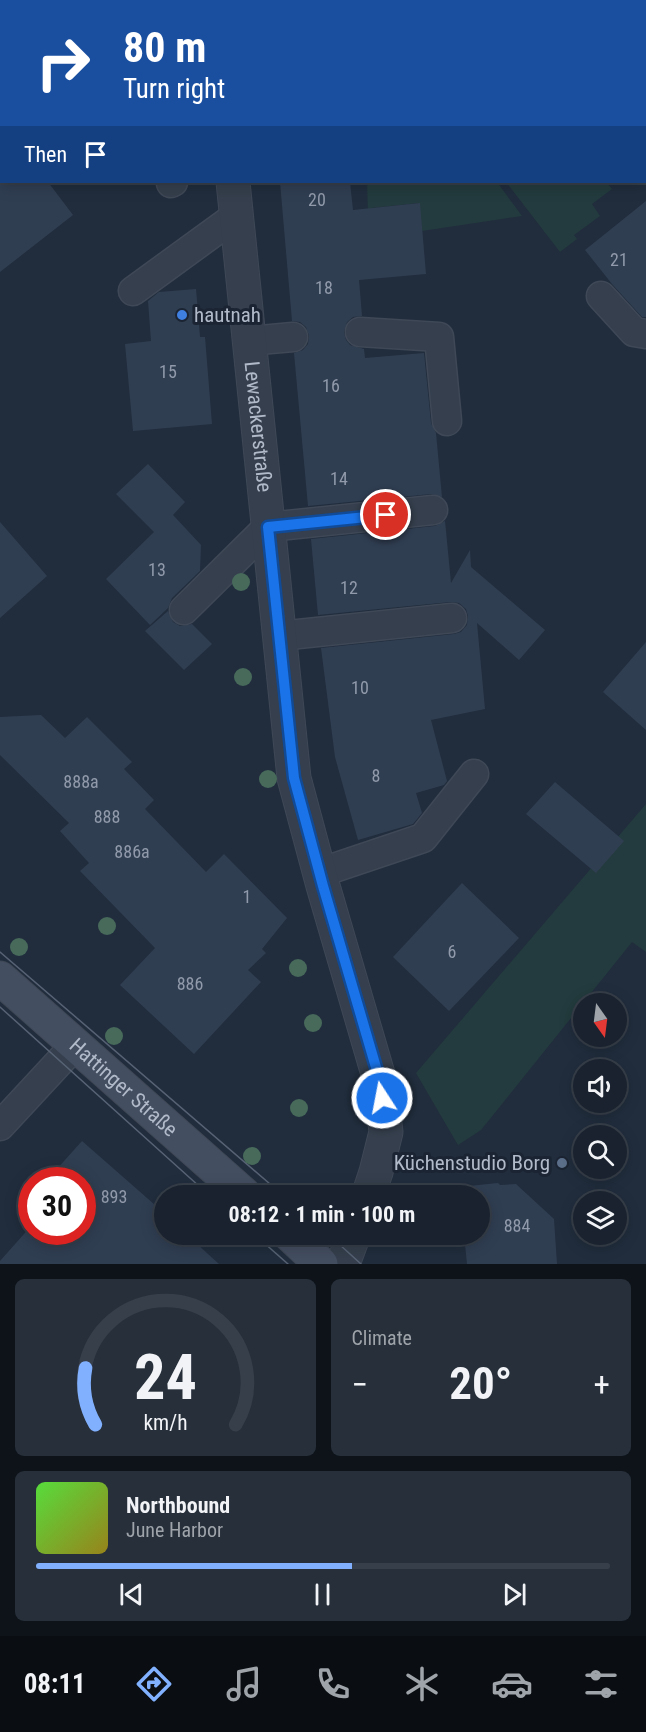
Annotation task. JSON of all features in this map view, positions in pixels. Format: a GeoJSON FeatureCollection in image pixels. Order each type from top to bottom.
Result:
{"type":"FeatureCollection","features":[{"type":"Feature","properties":{"kind":"street","name":"Lewackerstraße"},"geometry":{"type":"LineString","coordinates":[[233,183],[294,778],[380,1081],[386,1132],[372,1185]]}},
{"type":"Feature","properties":{"kind":"street","name":"Hattinger Straße"},"geometry":{"type":"LineString","coordinates":[[0,978],[234,1185]]}},
{"type":"Feature","properties":{"kind":"street"},"geometry":{"type":"LineString","coordinates":[[301,1245],[321,1264]]}},
{"type":"Feature","properties":{"kind":"street"},"geometry":{"type":"LineString","coordinates":[[344,1264],[350,1245]]}},
{"type":"Feature","properties":{"kind":"lane"},"geometry":{"type":"LineString","coordinates":[[133,291],[236,216]]}},
{"type":"Feature","properties":{"kind":"lane"},"geometry":{"type":"LineString","coordinates":[[601,296],[634,332],[646,334]]}},
{"type":"Feature","properties":{"kind":"lane"},"geometry":{"type":"LineString","coordinates":[[360,332],[439,337],[447,421]]}},
{"type":"Feature","properties":{"kind":"lane"},"geometry":{"type":"LineString","coordinates":[[249,341],[293,337]]}},
{"type":"Feature","properties":{"kind":"lane"},"geometry":{"type":"LineString","coordinates":[[184,610],[268,527],[434,510]]}},
{"type":"Feature","properties":{"kind":"lane"},"geometry":{"type":"LineString","coordinates":[[279,636],[452,618]]}},
{"type":"Feature","properties":{"kind":"lane"},"geometry":{"type":"LineString","coordinates":[[320,873],[423,838],[474,774]]}},
{"type":"Feature","properties":{"kind":"lane"},"geometry":{"type":"LineString","coordinates":[[0,1126],[76,1044]]}},
{"type":"Feature","properties":{"kind":"green space"},"geometry":{"type":"Polygon","coordinates":[[[367,183],[498,183],[522,216],[422,231],[419,203],[371,208],[368,215],[367,183]]]}},
{"type":"Feature","properties":{"kind":"green space"},"geometry":{"type":"Polygon","coordinates":[[[507,183],[607,183],[612,189],[592,204],[600,216],[574,235],[577,239],[560,252],[507,183]]]}},
{"type":"Feature","properties":{"kind":"green space"},"geometry":{"type":"Polygon","coordinates":[[[646,804],[646,952],[632,942],[591,993],[573,993],[573,1015],[481,1130],[458,1145],[416,1073],[646,804]]]}},
{"type":"Feature","properties":{"kind":"building"},"geometry":{"type":"Polygon","coordinates":[[[0,183],[49,183],[73,215],[0,272],[0,183]]]}},
{"type":"Feature","properties":{"kind":"building"},"geometry":{"type":"Polygon","coordinates":[[[280,183],[350,183],[353,210],[420,203],[426,274],[359,280],[362,316],[353,317],[347,322],[344,332],[350,345],[364,349],[365,358],[424,353],[431,423],[436,433],[442,497],[431,494],[308,506],[294,353],[303,350],[308,344],[309,336],[306,327],[300,322],[292,321],[280,183]]]}},
{"type":"Feature","properties":{"kind":"building"},"geometry":{"type":"Polygon","coordinates":[[[646,201],[646,317],[642,317],[585,250],[646,201]]]}},
{"type":"Feature","properties":{"kind":"building"},"geometry":{"type":"Polygon","coordinates":[[[196,289],[200,337],[205,337],[212,424],[133,431],[125,344],[151,341],[148,301],[159,292],[196,289]]]}},
{"type":"Feature","properties":{"kind":"building"},"geometry":{"type":"Polygon","coordinates":[[[148,464],[185,502],[173,515],[201,545],[200,571],[172,598],[168,608],[150,625],[106,579],[154,532],[116,494],[148,464]]]}},
{"type":"Feature","properties":{"kind":"building"},"geometry":{"type":"Polygon","coordinates":[[[445,521],[451,583],[470,550],[471,567],[545,630],[519,660],[477,623],[485,709],[431,720],[447,781],[444,785],[416,793],[422,813],[413,824],[358,840],[335,757],[321,648],[454,634],[461,632],[467,625],[468,616],[466,609],[459,603],[450,602],[318,615],[311,539],[435,526],[445,521]]]}},
{"type":"Feature","properties":{"kind":"building"},"geometry":{"type":"Polygon","coordinates":[[[0,522],[47,576],[0,618],[0,522]]]}},
{"type":"Feature","properties":{"kind":"building"},"geometry":{"type":"Polygon","coordinates":[[[168,611],[173,622],[180,626],[192,624],[212,644],[184,670],[145,631],[168,611]]]}},
{"type":"Feature","properties":{"kind":"building"},"geometry":{"type":"Polygon","coordinates":[[[646,642],[646,730],[603,692],[646,642]]]}},
{"type":"Feature","properties":{"kind":"building"},"geometry":{"type":"Polygon","coordinates":[[[41,715],[65,738],[87,717],[132,762],[124,769],[154,800],[145,809],[206,872],[224,854],[287,918],[262,949],[266,953],[248,970],[261,982],[194,1054],[120,985],[155,948],[80,871],[89,863],[60,831],[69,823],[0,755],[0,717],[41,715]]]}},
{"type":"Feature","properties":{"kind":"building"},"geometry":{"type":"Polygon","coordinates":[[[555,782],[624,841],[596,873],[526,814],[555,782]]]}},
{"type":"Feature","properties":{"kind":"building"},"geometry":{"type":"Polygon","coordinates":[[[462,883],[519,938],[449,1011],[393,957],[462,883]]]}},
{"type":"Feature","properties":{"kind":"building"},"geometry":{"type":"Polygon","coordinates":[[[82,1141],[154,1204],[154,1245],[198,1245],[219,1264],[0,1264],[0,1261],[18,1241],[18,1245],[96,1245],[96,1167],[59,1167],[82,1141]]]}},
{"type":"Feature","properties":{"kind":"building"},"geometry":{"type":"Polygon","coordinates":[[[516,1184],[554,1219],[557,1264],[467,1264],[465,1245],[490,1245],[490,1185],[478,1185],[516,1184]]]}},
{"type":"Feature","properties":{"kind":"tram line"},"geometry":{"type":"LineString","coordinates":[[0,952],[271,1185]]}},
{"type":"Feature","properties":{"kind":"tram line"},"geometry":{"type":"LineString","coordinates":[[0,1007],[198,1185]]}},
{"type":"Feature","properties":{"kind":"tram line"},"geometry":{"type":"LineString","coordinates":[[266,1245],[288,1264]]}},
{"type":"Feature","properties":{"kind":"tram line"},"geometry":{"type":"LineString","coordinates":[[340,1245],[361,1264]]}},
{"type":"Feature","properties":{"kind":"place","name":"hautnah"},"geometry":{"type":"Point","coordinates":[182,315]}},
{"type":"Feature","properties":{"kind":"place","name":"Küchenstudio Borg"},"geometry":{"type":"Point","coordinates":[562,1163]}},
{"type":"Feature","properties":{"kind":"route"},"geometry":{"type":"LineString","coordinates":[[382,1098],[380,1081],[294,778],[268,527],[386,515]]}}]}
